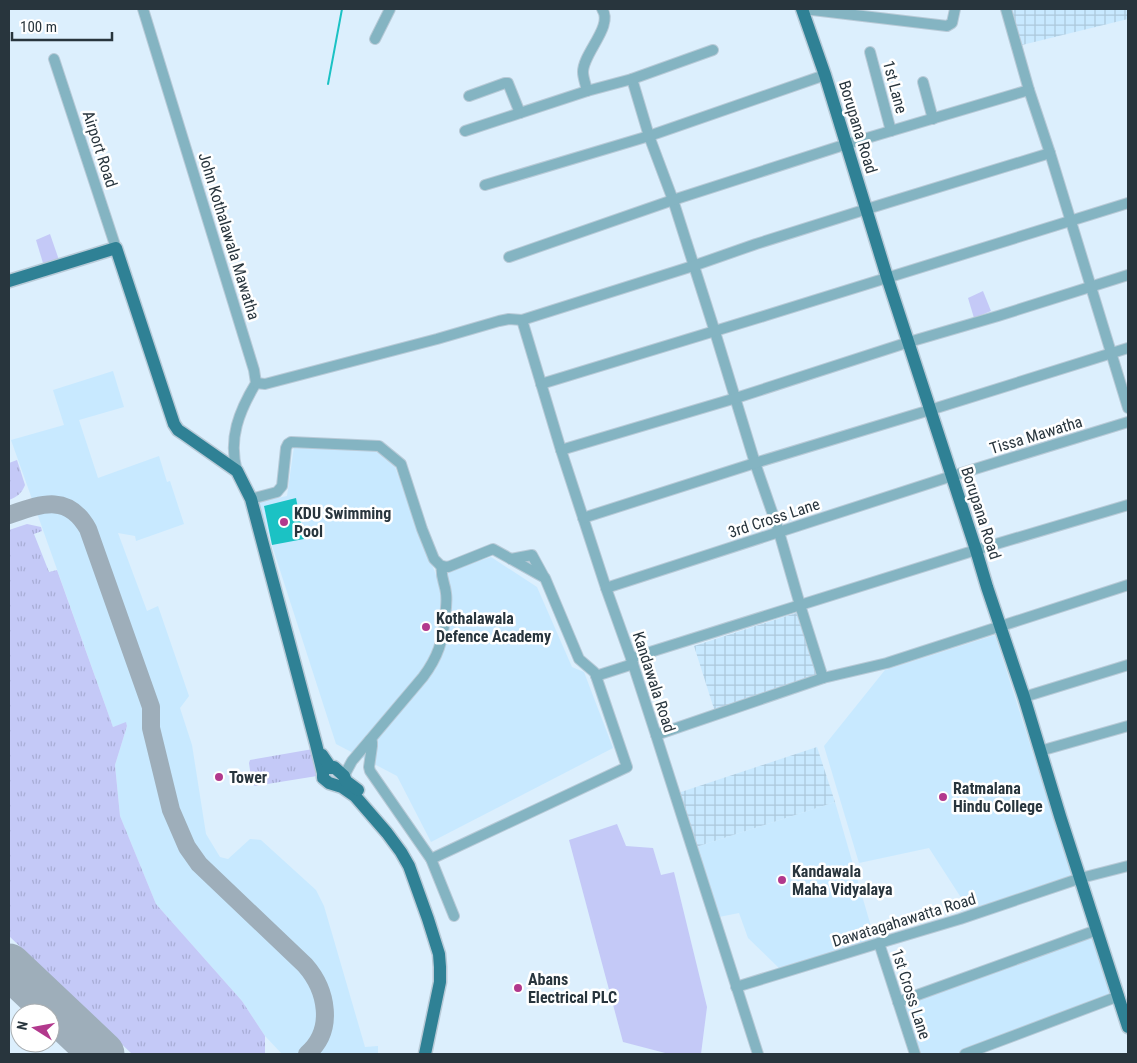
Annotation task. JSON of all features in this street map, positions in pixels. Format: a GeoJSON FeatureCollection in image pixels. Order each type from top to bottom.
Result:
{"type":"FeatureCollection","features":[{"type":"Feature","properties":{"kind":"main road","name":"Borupana Road"},"geometry":{"type":"LineString","coordinates":[[803,9],[1128,1027]]}},
{"type":"Feature","properties":{"kind":"main road"},"geometry":{"type":"LineString","coordinates":[[9,281],[116,248],[174,424],[178,430],[237,471],[251,499],[316,744],[329,770],[323,778],[329,783],[344,781],[365,796],[391,825],[416,861],[447,957],[447,990],[432,1054]]}},
{"type":"Feature","properties":{"kind":"main road"},"geometry":{"type":"LineString","coordinates":[[344,781],[402,852],[409,866],[439,954],[440,982],[425,1054]]}},
{"type":"Feature","properties":{"kind":"street","name":"John Kothalawala Mawatha"},"geometry":{"type":"LineString","coordinates":[[143,9],[254,370],[256,383]]}},
{"type":"Feature","properties":{"kind":"street"},"geometry":{"type":"LineString","coordinates":[[375,39],[390,9]]}},
{"type":"Feature","properties":{"kind":"street"},"geometry":{"type":"LineString","coordinates":[[587,91],[583,72],[585,62],[604,26],[605,13],[602,9]]}},
{"type":"Feature","properties":{"kind":"street"},"geometry":{"type":"LineString","coordinates":[[803,9],[947,26],[952,23],[955,9]]}},
{"type":"Feature","properties":{"kind":"street"},"geometry":{"type":"LineString","coordinates":[[1006,9],[1029,90],[1128,408]]}},
{"type":"Feature","properties":{"kind":"street"},"geometry":{"type":"LineString","coordinates":[[465,131],[587,91],[632,79],[713,50]]}},
{"type":"Feature","properties":{"kind":"street","name":"1st Lane"},"geometry":{"type":"LineString","coordinates":[[870,52],[891,131]]}},
{"type":"Feature","properties":{"kind":"street","name":"Airport Road"},"geometry":{"type":"LineString","coordinates":[[54,59],[116,248]]}},
{"type":"Feature","properties":{"kind":"street"},"geometry":{"type":"LineString","coordinates":[[485,185],[650,136],[825,75]]}},
{"type":"Feature","properties":{"kind":"street"},"geometry":{"type":"LineString","coordinates":[[632,79],[779,532],[823,678]]}},
{"type":"Feature","properties":{"kind":"street"},"geometry":{"type":"LineString","coordinates":[[923,82],[933,119]]}},
{"type":"Feature","properties":{"kind":"street"},"geometry":{"type":"LineString","coordinates":[[469,96],[508,83],[520,113]]}},
{"type":"Feature","properties":{"kind":"street"},"geometry":{"type":"LineString","coordinates":[[509,257],[672,200],[847,144],[1029,90]]}},
{"type":"Feature","properties":{"kind":"street"},"geometry":{"type":"LineString","coordinates":[[237,471],[233,453],[234,433],[245,403],[256,383],[265,384],[499,321],[509,319],[522,320],[756,244],[1050,153]]}},
{"type":"Feature","properties":{"kind":"street"},"geometry":{"type":"LineString","coordinates":[[541,384],[715,332],[1128,203]]}},
{"type":"Feature","properties":{"kind":"street"},"geometry":{"type":"LineString","coordinates":[[562,450],[736,398],[908,342],[1128,275]]}},
{"type":"Feature","properties":{"kind":"street","name":"Kandawala Road"},"geometry":{"type":"LineString","coordinates":[[522,320],[583,518],[632,661],[758,1054]]}},
{"type":"Feature","properties":{"kind":"street"},"geometry":{"type":"LineString","coordinates":[[583,518],[1128,348]]}},
{"type":"Feature","properties":{"kind":"street","name":"Tissa Mawatha"},"geometry":{"type":"LineString","coordinates":[[952,476],[1128,422]]}},
{"type":"Feature","properties":{"kind":"street"},"geometry":{"type":"LineString","coordinates":[[251,499],[280,490],[286,448],[292,442],[379,446],[401,464],[419,521],[434,559],[444,567],[451,566],[492,549],[545,578],[580,660],[593,670],[596,676],[627,767],[431,860]]}},
{"type":"Feature","properties":{"kind":"street","name":"3rd Cross Lane"},"geometry":{"type":"LineString","coordinates":[[606,588],[952,476]]}},
{"type":"Feature","properties":{"kind":"street"},"geometry":{"type":"LineString","coordinates":[[596,676],[632,661],[800,605],[1128,505]]}},
{"type":"Feature","properties":{"kind":"street"},"geometry":{"type":"LineString","coordinates":[[344,781],[352,761],[427,672],[438,652],[444,633],[446,598],[441,572],[442,566]]}},
{"type":"Feature","properties":{"kind":"street"},"geometry":{"type":"LineString","coordinates":[[656,735],[823,678],[887,663],[1128,585]]}},
{"type":"Feature","properties":{"kind":"street"},"geometry":{"type":"LineString","coordinates":[[1024,697],[1128,665]]}},
{"type":"Feature","properties":{"kind":"street"},"geometry":{"type":"LineString","coordinates":[[1040,750],[1128,726]]}},
{"type":"Feature","properties":{"kind":"street"},"geometry":{"type":"LineString","coordinates":[[370,740],[372,742],[370,771],[431,860],[454,916]]}},
{"type":"Feature","properties":{"kind":"street"},"geometry":{"type":"LineString","coordinates":[[329,770],[341,767],[352,761]]}},
{"type":"Feature","properties":{"kind":"street","name":"Dawatagahawatta Road"},"geometry":{"type":"LineString","coordinates":[[736,987],[960,920],[1081,878],[1128,866]]}},
{"type":"Feature","properties":{"kind":"street"},"geometry":{"type":"LineString","coordinates":[[898,1002],[1097,930]]}},
{"type":"Feature","properties":{"kind":"street","name":"1st Cross Lane"},"geometry":{"type":"LineString","coordinates":[[879,943],[915,1054]]}},
{"type":"Feature","properties":{"kind":"street"},"geometry":{"type":"LineString","coordinates":[[965,1054],[1119,996]]}},
{"type":"Feature","properties":{"kind":"shaded area"},"geometry":{"type":"Polygon","coordinates":[[[1007,9],[1128,9],[1128,19],[1018,46],[1007,9]]]}},
{"type":"Feature","properties":{"kind":"shaded area"},"geometry":{"type":"Polygon","coordinates":[[[113,371],[124,407],[79,420],[98,478],[159,456],[167,482],[170,481],[184,524],[136,541],[135,536],[118,533],[147,611],[158,606],[189,696],[180,708],[192,745],[206,834],[220,857],[228,859],[250,839],[261,840],[316,890],[324,906],[365,1047],[378,1046],[378,1054],[282,1054],[265,1036],[242,1001],[156,904],[120,816],[115,765],[127,726],[126,723],[113,727],[11,440],[64,425],[53,390],[113,371]]]}},
{"type":"Feature","properties":{"kind":"shaded area","name":"Kothalawala Defence Academy"},"geometry":{"type":"Polygon","coordinates":[[[294,447],[373,449],[395,467],[436,575],[491,557],[537,587],[572,667],[584,672],[613,748],[431,842],[397,776],[336,744],[258,502],[287,496],[294,447]]]}},
{"type":"Feature","properties":{"kind":"shaded area","name":"KDU Swimming Pool"},"geometry":{"type":"Polygon","coordinates":[[[296,498],[304,539],[272,545],[264,506],[296,498]]]}},
{"type":"Feature","properties":{"kind":"shaded area"},"geometry":{"type":"Polygon","coordinates":[[[802,611],[823,677],[715,712],[694,646],[802,611]]]}},
{"type":"Feature","properties":{"kind":"shaded area","name":"Ratmalana Hindu College"},"geometry":{"type":"Polygon","coordinates":[[[995,635],[1072,875],[969,910],[929,848],[859,863],[824,746],[885,670],[995,635]]]}},
{"type":"Feature","properties":{"kind":"shaded area"},"geometry":{"type":"Polygon","coordinates":[[[817,747],[835,802],[696,847],[678,793],[817,747]]]}},
{"type":"Feature","properties":{"kind":"shaded area","name":"Kandawala Maha Vidyalaya"},"geometry":{"type":"Polygon","coordinates":[[[835,802],[876,944],[783,972],[748,938],[739,913],[719,917],[696,847],[835,802]]]}},
{"type":"Feature","properties":{"kind":"shaded area"},"geometry":{"type":"Polygon","coordinates":[[[1097,930],[1119,996],[965,1054],[915,1054],[898,1002],[1097,930]]]}},
{"type":"Feature","properties":{"kind":"green space"},"geometry":{"type":"Polygon","coordinates":[[[50,234],[59,260],[43,263],[36,240],[50,234]]]}},
{"type":"Feature","properties":{"kind":"green space"},"geometry":{"type":"Polygon","coordinates":[[[983,291],[991,311],[974,318],[968,298],[983,291]]]}},
{"type":"Feature","properties":{"kind":"green space"},"geometry":{"type":"Polygon","coordinates":[[[17,460],[25,485],[19,494],[9,500],[9,463],[17,460]]]}},
{"type":"Feature","properties":{"kind":"green space"},"geometry":{"type":"Polygon","coordinates":[[[27,524],[41,527],[42,531],[34,534],[49,572],[57,570],[113,727],[126,722],[127,726],[115,765],[120,816],[156,904],[242,1001],[265,1036],[265,1054],[132,1054],[9,936],[9,530],[27,524]]]}},
{"type":"Feature","properties":{"kind":"green space"},"geometry":{"type":"Polygon","coordinates":[[[313,749],[315,751],[317,776],[255,786],[252,784],[250,760],[313,749]]]}},
{"type":"Feature","properties":{"kind":"green space"},"geometry":{"type":"Polygon","coordinates":[[[617,824],[626,846],[653,848],[661,875],[674,872],[707,1007],[701,1054],[669,1054],[623,1042],[569,840],[617,824]]]}},
{"type":"Feature","properties":{"kind":"waterway"},"geometry":{"type":"LineString","coordinates":[[328,84],[342,9]]}},
{"type":"Feature","properties":{"kind":"taxiway"},"geometry":{"type":"LineString","coordinates":[[9,515],[32,507],[53,504],[72,510],[88,529],[151,707],[151,728],[171,810],[187,847],[199,864],[305,965],[319,986],[325,1010],[324,1022],[322,1033],[316,1044],[307,1054]]}},
{"type":"Feature","properties":{"kind":"taxiway"},"geometry":{"type":"LineString","coordinates":[[9,981],[19,982],[32,988]]}},
{"type":"Feature","properties":{"kind":"runway"},"geometry":{"type":"LineString","coordinates":[[9,966],[102,1054]]}},
{"type":"Feature","properties":{"kind":"place","name":"KDU Swimming Pool"},"geometry":{"type":"Point","coordinates":[284,522]}},
{"type":"Feature","properties":{"kind":"place","name":"Kothalawala Defence Academy"},"geometry":{"type":"Point","coordinates":[426,627]}},
{"type":"Feature","properties":{"kind":"place","name":"Tower"},"geometry":{"type":"Point","coordinates":[219,777]}},
{"type":"Feature","properties":{"kind":"place","name":"Ratmalana Hindu College"},"geometry":{"type":"Point","coordinates":[943,797]}},
{"type":"Feature","properties":{"kind":"place","name":"Kandawala Maha Vidyalaya"},"geometry":{"type":"Point","coordinates":[782,880]}},
{"type":"Feature","properties":{"kind":"place","name":"Abans Electrical PLC"},"geometry":{"type":"Point","coordinates":[518,988]}}]}
